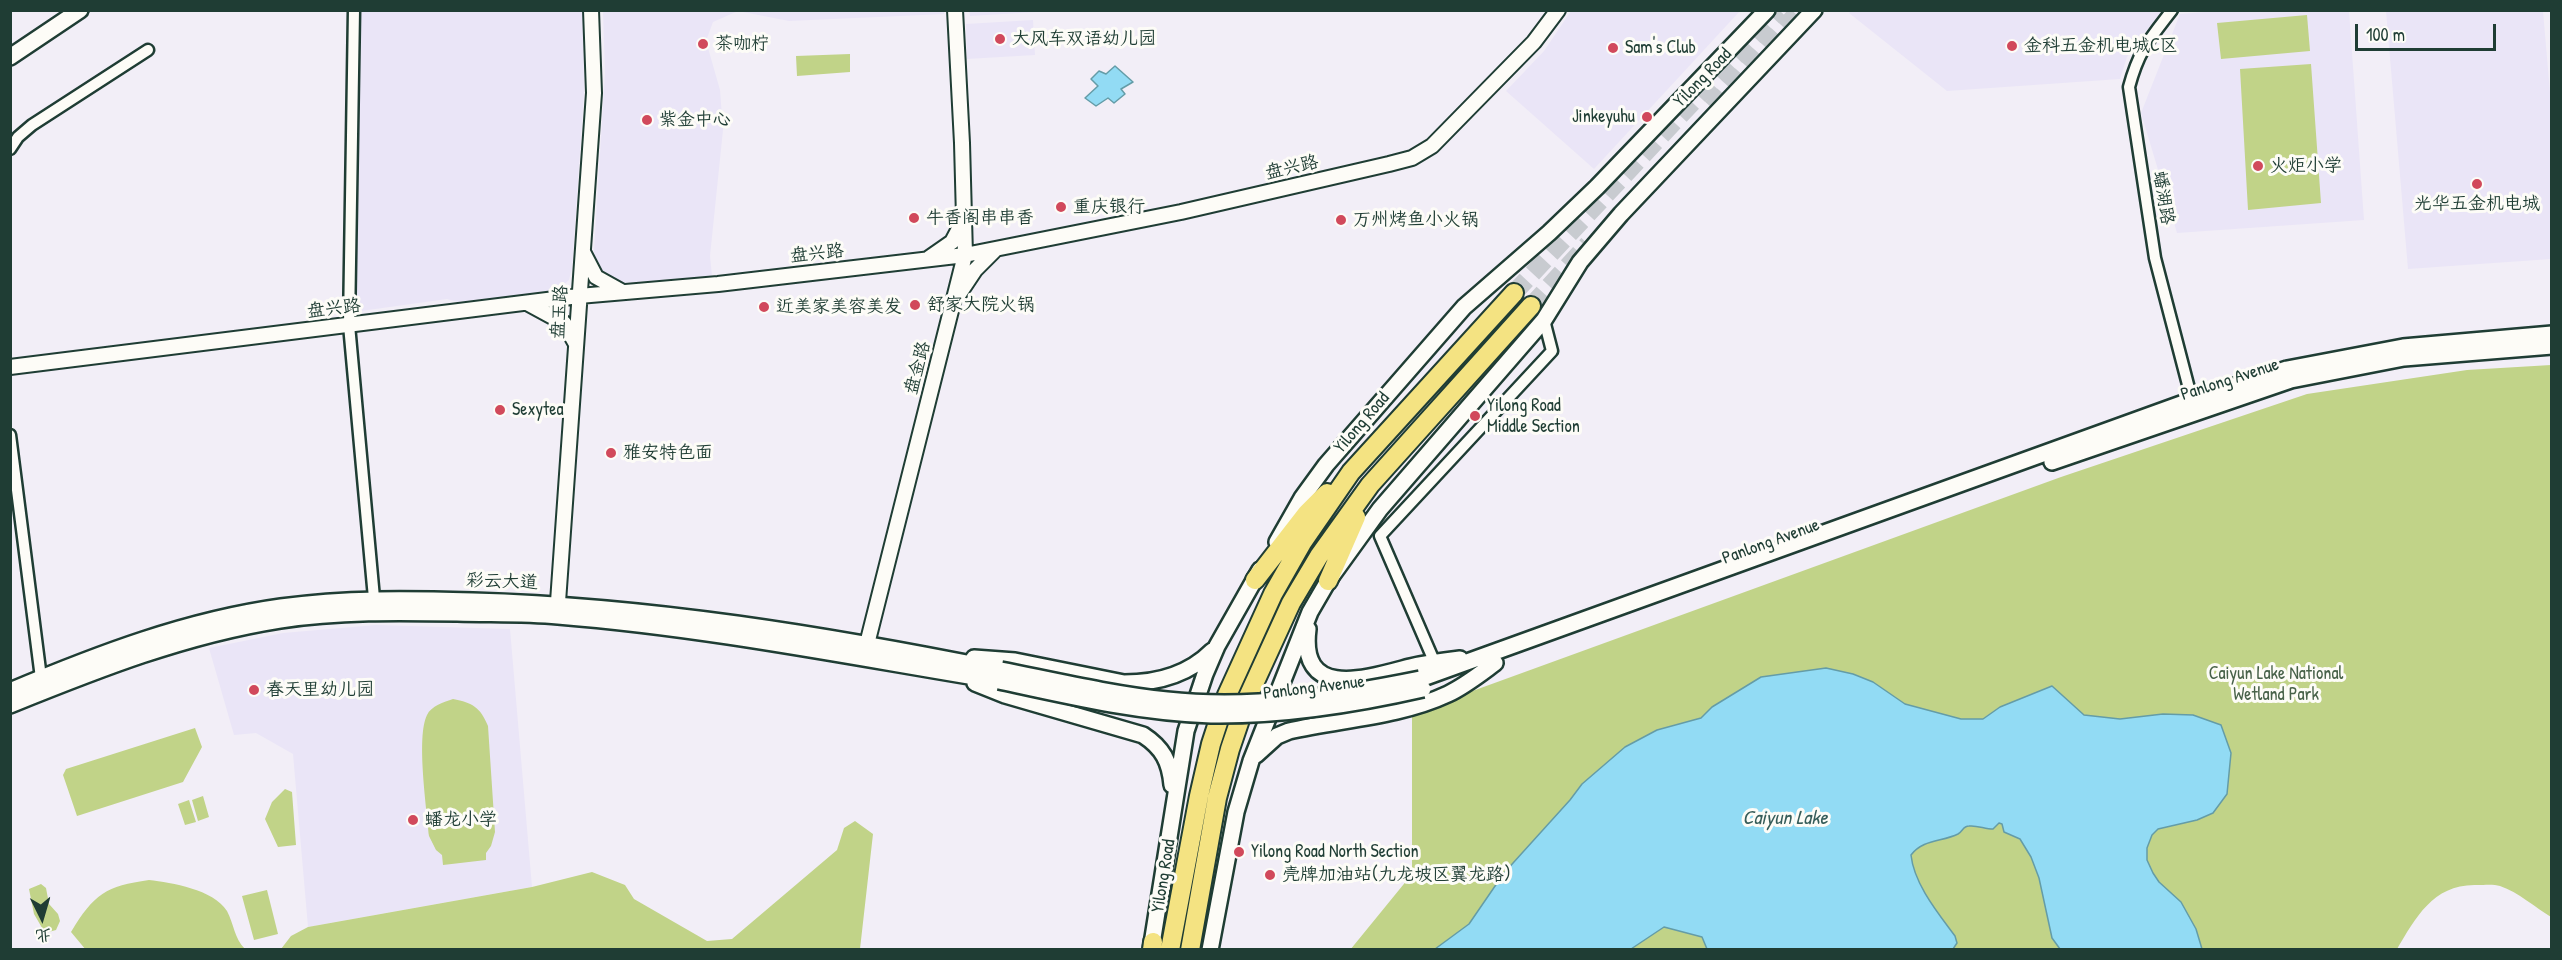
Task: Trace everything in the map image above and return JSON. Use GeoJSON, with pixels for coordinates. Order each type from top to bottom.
{"type":"FeatureCollection","features":[{"type":"Feature","properties":{"kind":"highway","name":"Yilong Road"},"geometry":{"type":"LineString","coordinates":[[1170,950],[1211,744],[1227,695],[1273,594],[1302,543],[1351,472],[1514,293]]}},
{"type":"Feature","properties":{"kind":"highway"},"geometry":{"type":"LineString","coordinates":[[1190,950],[1217,798],[1230,749],[1247,699],[1291,603],[1319,556],[1370,485],[1531,306]]}},
{"type":"Feature","properties":{"kind":"highway"},"geometry":{"type":"LineString","coordinates":[[1255,580],[1317,502],[1351,472]]}},
{"type":"Feature","properties":{"kind":"highway"},"geometry":{"type":"LineString","coordinates":[[1328,581],[1370,485]]}},
{"type":"Feature","properties":{"kind":"main road"},"geometry":{"type":"LineString","coordinates":[[10,57],[80,10]]}},
{"type":"Feature","properties":{"kind":"main road","name":"Yilong Road"},"geometry":{"type":"LineString","coordinates":[[1152,947],[1186,731],[1205,674],[1217,646],[1302,498],[1326,465],[1464,307],[1549,233],[1597,187],[1767,10]]}},
{"type":"Feature","properties":{"kind":"main road","name":"Yilong Road"},"geometry":{"type":"LineString","coordinates":[[1210,950],[1234,823],[1251,761],[1310,612],[1328,581],[1380,509],[1544,320],[1580,262],[1621,214],[1814,10]]}},
{"type":"Feature","properties":{"kind":"main road","name":"Panlong Avenue"},"geometry":{"type":"LineString","coordinates":[[1491,660],[2192,400],[2287,369],[2403,347],[2552,334]]}},
{"type":"Feature","properties":{"kind":"main road","name":"Panlong Avenue"},"geometry":{"type":"LineString","coordinates":[[1000,675],[1085,699],[1167,712],[1210,715],[1311,710],[1352,705],[1422,684],[2291,380],[2404,358],[2552,345]]}},
{"type":"Feature","properties":{"kind":"main road","name":"彩云大道"},"geometry":{"type":"LineString","coordinates":[[10,691],[151,636],[199,623],[281,607],[374,598],[721,621],[865,650],[947,672],[1000,675]]}},
{"type":"Feature","properties":{"kind":"main road","name":"彩云大道"},"geometry":{"type":"LineString","coordinates":[[10,705],[158,648],[281,620],[375,612],[557,609]]}},
{"type":"Feature","properties":{"kind":"main road"},"geometry":{"type":"LineString","coordinates":[[1310,612],[1307,650],[1316,669],[1335,679],[1356,680],[1434,662],[1491,660]]}},
{"type":"Feature","properties":{"kind":"main road"},"geometry":{"type":"LineString","coordinates":[[938,658],[1015,661],[1140,683],[1159,681],[1191,669],[1217,646]]}},
{"type":"Feature","properties":{"kind":"main road","name":"彩云大道"},"geometry":{"type":"LineString","coordinates":[[865,650],[938,658],[1000,675]]}},
{"type":"Feature","properties":{"kind":"main road"},"geometry":{"type":"LineString","coordinates":[[1251,761],[1276,736],[1288,731],[1396,711],[1434,700],[1459,688],[1491,660]]}},
{"type":"Feature","properties":{"kind":"main road"},"geometry":{"type":"LineString","coordinates":[[947,672],[1005,695],[1143,735],[1162,750],[1168,761],[1175,808]]}},
{"type":"Feature","properties":{"kind":"street"},"geometry":{"type":"LineString","coordinates":[[354,10],[349,325],[374,598]]}},
{"type":"Feature","properties":{"kind":"street","name":"盘玉路"},"geometry":{"type":"LineString","coordinates":[[557,609],[594,93],[591,10]]}},
{"type":"Feature","properties":{"kind":"street","name":"盘金路"},"geometry":{"type":"LineString","coordinates":[[865,650],[965,255],[955,10]]}},
{"type":"Feature","properties":{"kind":"street","name":"盘兴路"},"geometry":{"type":"LineString","coordinates":[[10,368],[579,296],[925,261],[1181,212],[1412,158],[1432,146],[1473,106],[1545,30],[1558,10]]}},
{"type":"Feature","properties":{"kind":"street","name":"蟠湖路"},"geometry":{"type":"LineString","coordinates":[[2172,10],[2150,37],[2136,60],[2129,87],[2155,258],[2192,400]]}},
{"type":"Feature","properties":{"kind":"street"},"geometry":{"type":"LineString","coordinates":[[10,149],[18,137],[32,124],[148,50]]}},
{"type":"Feature","properties":{"kind":"street"},"geometry":{"type":"LineString","coordinates":[[925,261],[952,242],[964,220]]}},
{"type":"Feature","properties":{"kind":"street"},"geometry":{"type":"LineString","coordinates":[[954,304],[975,270],[997,248]]}},
{"type":"Feature","properties":{"kind":"street"},"geometry":{"type":"LineString","coordinates":[[583,252],[596,277],[623,292]]}},
{"type":"Feature","properties":{"kind":"street"},"geometry":{"type":"LineString","coordinates":[[529,304],[564,323],[576,344]]}},
{"type":"Feature","properties":{"kind":"street"},"geometry":{"type":"LineString","coordinates":[[1434,662],[1380,536],[1552,351],[1544,320]]}},
{"type":"Feature","properties":{"kind":"street"},"geometry":{"type":"LineString","coordinates":[[10,435],[41,678]]}},
{"type":"Feature","properties":{"kind":"shaded area"},"geometry":{"type":"Polygon","coordinates":[[[969,10],[1052,11],[970,16],[969,10]]]}},
{"type":"Feature","properties":{"kind":"shaded area","name":"金科五金机电城C区"},"geometry":{"type":"Polygon","coordinates":[[[1852,10],[2165,11],[2143,34],[2127,57],[2120,79],[1947,91],[1849,13],[1852,10]]]}},
{"type":"Feature","properties":{"kind":"shaded area","name":"火炬小学"},"geometry":{"type":"Polygon","coordinates":[[[2228,10],[2349,11],[2364,220],[2177,233],[2141,113],[2180,14],[2228,10]]]}},
{"type":"Feature","properties":{"kind":"shaded area"},"geometry":{"type":"Polygon","coordinates":[[[359,11],[583,11],[584,93],[572,268],[569,280],[561,287],[546,292],[458,302],[447,299],[361,311],[354,305],[359,11]]]}},
{"type":"Feature","properties":{"kind":"shaded area"},"geometry":{"type":"Polygon","coordinates":[[[603,11],[738,11],[713,22],[706,41],[720,90],[723,130],[710,256],[712,276],[622,283],[606,278],[596,267],[594,251],[605,73],[603,11]]]}},
{"type":"Feature","properties":{"kind":"shaded area"},"geometry":{"type":"Polygon","coordinates":[[[738,11],[944,11],[944,14],[789,21],[738,11]]]}},
{"type":"Feature","properties":{"kind":"shaded area"},"geometry":{"type":"Polygon","coordinates":[[[1571,11],[1740,11],[1594,169],[1506,91],[1544,51],[1571,11]]]}},
{"type":"Feature","properties":{"kind":"shaded area","name":"光华五金机电城"},"geometry":{"type":"Polygon","coordinates":[[[2386,11],[2543,11],[2552,116],[2551,259],[2408,269],[2386,11]]]}},
{"type":"Feature","properties":{"kind":"shaded area","name":"大风车双语幼儿园"},"geometry":{"type":"Polygon","coordinates":[[[1033,20],[1035,55],[967,59],[966,24],[1033,20]]]}},
{"type":"Feature","properties":{"kind":"shaded area","name":"蟠龙小学"},"geometry":{"type":"Polygon","coordinates":[[[376,625],[510,629],[532,887],[308,927],[293,754],[256,733],[234,735],[209,648],[283,633],[376,625]]]}},
{"type":"Feature","properties":{"kind":"green space"},"geometry":{"type":"Polygon","coordinates":[[[2307,15],[2310,51],[2221,59],[2217,23],[2307,15]]]}},
{"type":"Feature","properties":{"kind":"green space"},"geometry":{"type":"Polygon","coordinates":[[[850,54],[850,72],[797,76],[796,56],[850,54]]]}},
{"type":"Feature","properties":{"kind":"green space"},"geometry":{"type":"Polygon","coordinates":[[[2311,64],[2321,203],[2248,210],[2240,69],[2311,64]]]}},
{"type":"Feature","properties":{"kind":"green space","name":"Caiyun Lake National Wetland Park"},"geometry":{"type":"Polygon","coordinates":[[[2551,365],[2551,917],[2507,889],[2495,885],[2478,885],[2463,886],[2438,896],[2419,914],[2397,949],[1350,950],[1412,874],[1412,713],[2061,477],[2307,394],[2467,370],[2551,365]]]}},
{"type":"Feature","properties":{"kind":"green space"},"geometry":{"type":"Polygon","coordinates":[[[453,699],[475,707],[482,714],[488,726],[495,832],[491,846],[486,853],[486,860],[443,865],[442,855],[436,850],[429,836],[422,739],[427,715],[431,709],[453,699]]]}},
{"type":"Feature","properties":{"kind":"green space"},"geometry":{"type":"Polygon","coordinates":[[[195,728],[202,747],[183,782],[77,816],[63,775],[66,769],[195,728]]]}},
{"type":"Feature","properties":{"kind":"green space"},"geometry":{"type":"Polygon","coordinates":[[[285,789],[292,792],[296,845],[278,847],[265,819],[272,802],[285,789]]]}},
{"type":"Feature","properties":{"kind":"green space"},"geometry":{"type":"Polygon","coordinates":[[[203,796],[209,817],[198,821],[192,800],[203,796]]]}},
{"type":"Feature","properties":{"kind":"green space"},"geometry":{"type":"Polygon","coordinates":[[[189,800],[196,822],[185,825],[178,804],[189,800]]]}},
{"type":"Feature","properties":{"kind":"green space"},"geometry":{"type":"Polygon","coordinates":[[[855,821],[873,834],[860,949],[281,949],[291,936],[308,927],[532,887],[592,872],[625,885],[634,899],[707,941],[732,939],[837,850],[844,828],[855,821]]]}},
{"type":"Feature","properties":{"kind":"green space"},"geometry":{"type":"Polygon","coordinates":[[[149,880],[191,888],[221,903],[245,949],[86,950],[71,932],[94,900],[122,885],[149,880]]]}},
{"type":"Feature","properties":{"kind":"green space"},"geometry":{"type":"Polygon","coordinates":[[[41,884],[46,888],[49,904],[58,914],[60,921],[56,930],[45,933],[34,914],[29,889],[41,884]]]}},
{"type":"Feature","properties":{"kind":"green space"},"geometry":{"type":"Polygon","coordinates":[[[267,890],[278,934],[254,940],[242,896],[267,890]]]}},
{"type":"Feature","properties":{"kind":"water"},"geometry":{"type":"Polygon","coordinates":[[[1115,66],[1133,82],[1121,89],[1125,94],[1114,103],[1108,98],[1096,106],[1085,98],[1098,86],[1091,79],[1099,71],[1106,74],[1115,66]]]}},
{"type":"Feature","properties":{"kind":"water","name":"Caiyun Lake"},"geometry":{"type":"Polygon","coordinates":[[[1826,668],[1853,674],[1873,682],[1905,704],[1961,719],[1983,719],[2000,707],[2052,686],[2084,715],[2120,719],[2163,714],[2193,715],[2221,725],[2231,753],[2227,794],[2213,813],[2197,820],[2158,829],[2152,835],[2147,848],[2147,860],[2153,873],[2159,882],[2181,902],[2196,929],[2202,949],[2060,949],[2052,938],[2039,878],[2031,857],[2020,839],[2004,832],[2002,824],[1999,823],[1993,829],[1967,826],[1952,837],[1921,846],[1911,855],[1922,887],[1955,936],[1957,943],[1953,949],[1707,949],[1702,937],[1664,927],[1631,949],[1435,949],[1469,924],[1504,873],[1582,784],[1625,747],[1657,730],[1701,718],[1712,707],[1761,677],[1826,668]]]}},
{"type":"Feature","properties":{"kind":"tunnel"},"geometry":{"type":"LineString","coordinates":[[1514,293],[1779,10]]}},
{"type":"Feature","properties":{"kind":"tunnel"},"geometry":{"type":"LineString","coordinates":[[1712,108],[1800,10]]}},
{"type":"Feature","properties":{"kind":"tunnel"},"geometry":{"type":"LineString","coordinates":[[1531,306],[1588,244]]}},
{"type":"Feature","properties":{"kind":"place","name":"大风车双语幼儿园"},"geometry":{"type":"Point","coordinates":[1000,39]}},
{"type":"Feature","properties":{"kind":"place","name":"茶咖柠"},"geometry":{"type":"Point","coordinates":[703,44]}},
{"type":"Feature","properties":{"kind":"place","name":"金科五金机电城C区"},"geometry":{"type":"Point","coordinates":[2012,46]}},
{"type":"Feature","properties":{"kind":"place","name":"Sam's Club"},"geometry":{"type":"Point","coordinates":[1613,48]}},
{"type":"Feature","properties":{"kind":"place","name":"Jinkeyuhu"},"geometry":{"type":"Point","coordinates":[1647,117]}},
{"type":"Feature","properties":{"kind":"place","name":"紫金中心"},"geometry":{"type":"Point","coordinates":[647,120]}},
{"type":"Feature","properties":{"kind":"place","name":"火炬小学"},"geometry":{"type":"Point","coordinates":[2258,166]}},
{"type":"Feature","properties":{"kind":"place","name":"光华五金机电城"},"geometry":{"type":"Point","coordinates":[2477,184]}},
{"type":"Feature","properties":{"kind":"place","name":"重庆银行"},"geometry":{"type":"Point","coordinates":[1061,207]}},
{"type":"Feature","properties":{"kind":"place","name":"牛香阁串串香"},"geometry":{"type":"Point","coordinates":[914,218]}},
{"type":"Feature","properties":{"kind":"place","name":"万州烤鱼小火锅"},"geometry":{"type":"Point","coordinates":[1341,220]}},
{"type":"Feature","properties":{"kind":"place","name":"舒家大院火锅"},"geometry":{"type":"Point","coordinates":[915,305]}},
{"type":"Feature","properties":{"kind":"place","name":"近美家美容美发"},"geometry":{"type":"Point","coordinates":[764,307]}},
{"type":"Feature","properties":{"kind":"place","name":"Sexytea"},"geometry":{"type":"Point","coordinates":[500,410]}},
{"type":"Feature","properties":{"kind":"place","name":"Yilong Road Middle Section"},"geometry":{"type":"Point","coordinates":[1475,416]}},
{"type":"Feature","properties":{"kind":"place","name":"雅安特色面"},"geometry":{"type":"Point","coordinates":[611,453]}},
{"type":"Feature","properties":{"kind":"place","name":"春天里幼儿园"},"geometry":{"type":"Point","coordinates":[254,690]}},
{"type":"Feature","properties":{"kind":"place","name":"蟠龙小学"},"geometry":{"type":"Point","coordinates":[413,820]}},
{"type":"Feature","properties":{"kind":"place","name":"Yilong Road North Section"},"geometry":{"type":"Point","coordinates":[1239,852]}},
{"type":"Feature","properties":{"kind":"place","name":"壳牌加油站(九龙坡区翼龙路)"},"geometry":{"type":"Point","coordinates":[1270,875]}}]}
